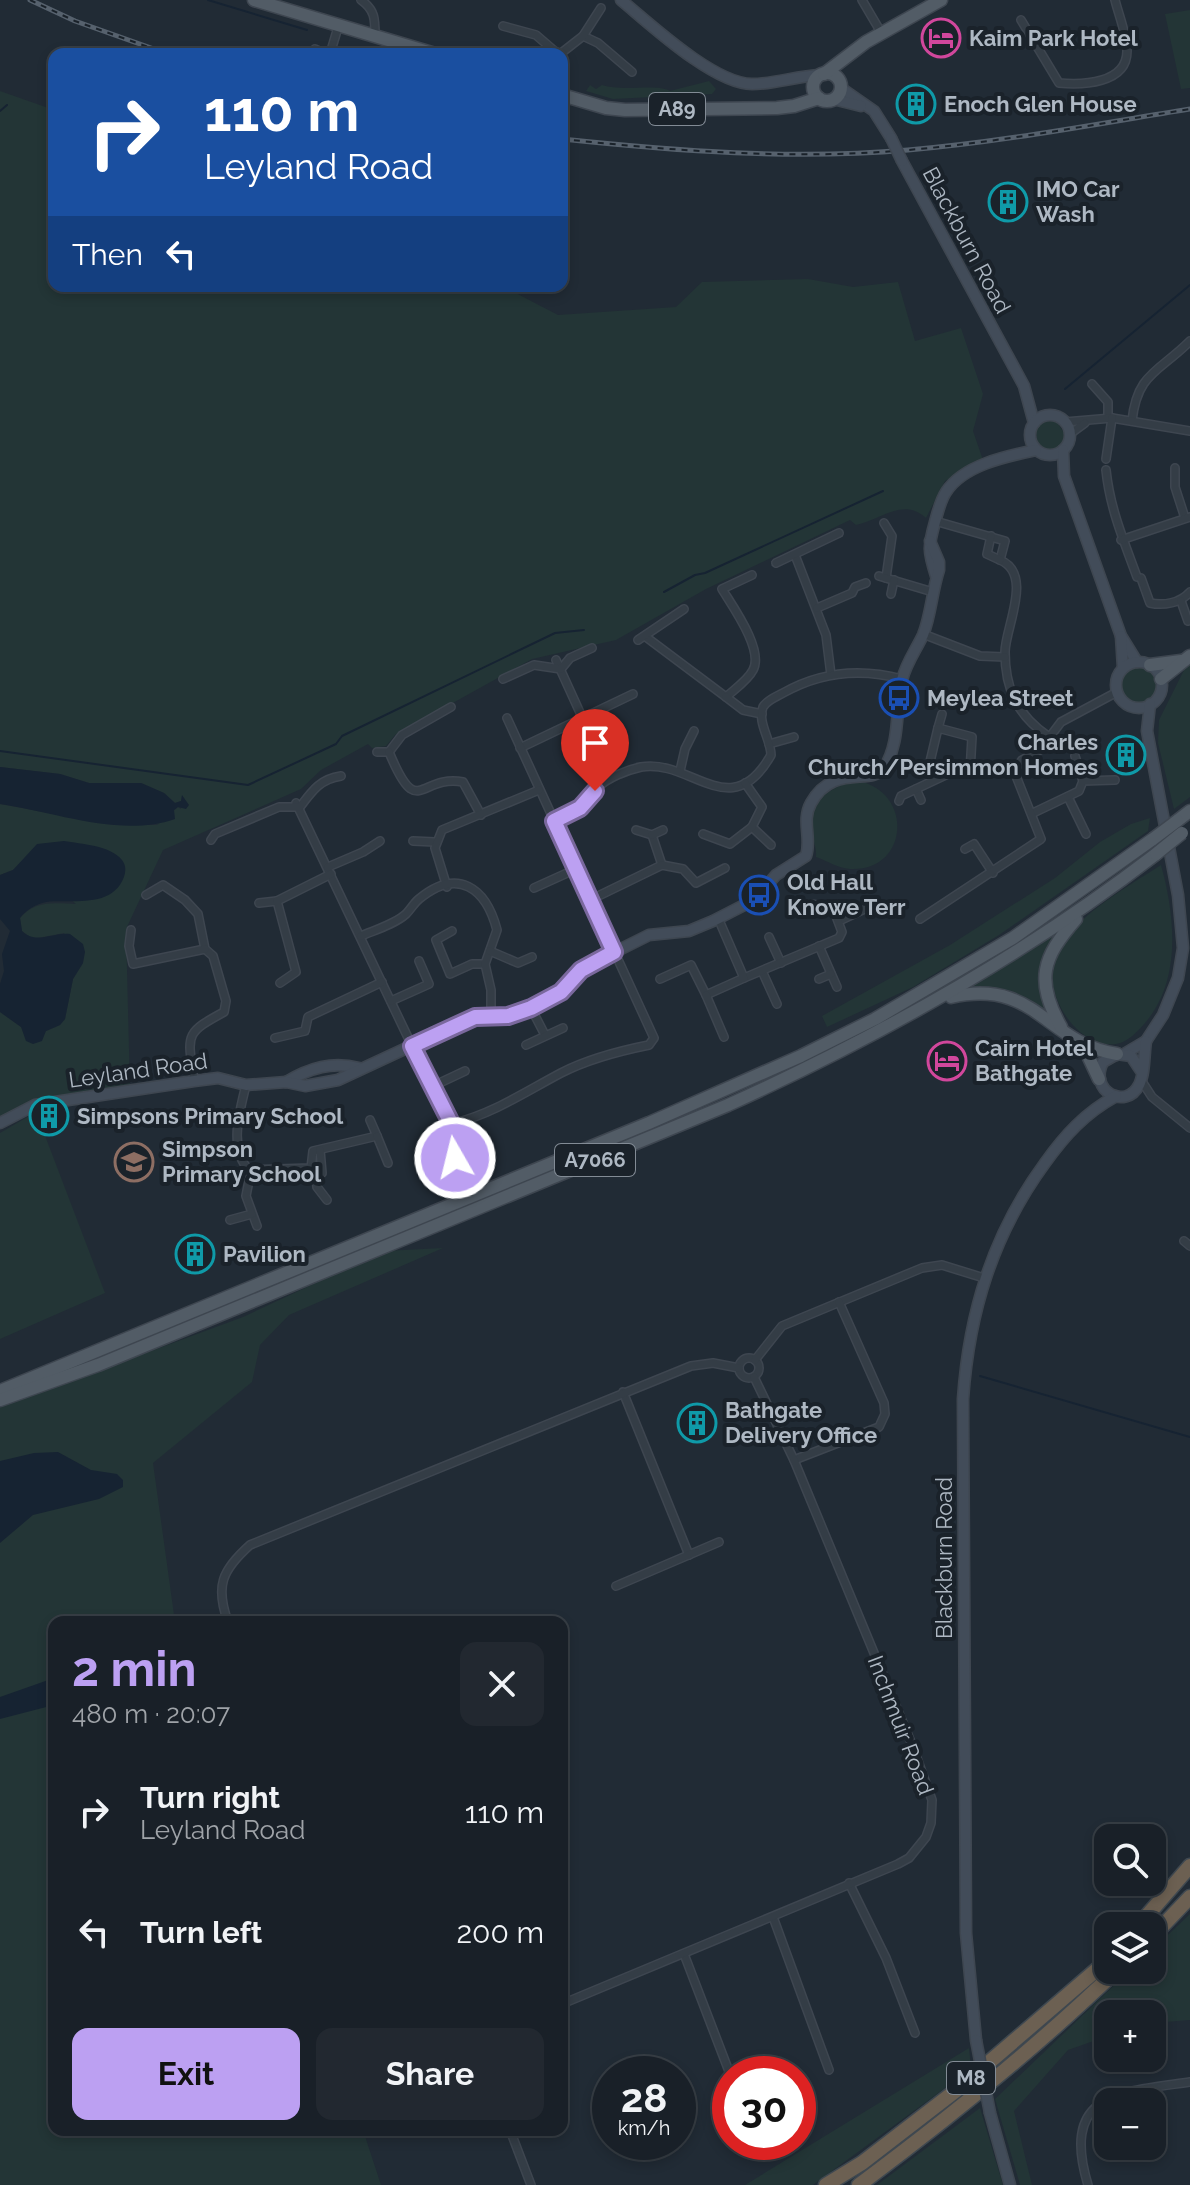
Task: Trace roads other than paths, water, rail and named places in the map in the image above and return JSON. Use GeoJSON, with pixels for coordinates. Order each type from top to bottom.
{"type":"FeatureCollection","features":[{"type":"Feature","properties":{"kind":"highway"},"geometry":{"type":"LineString","coordinates":[[1150,1912],[1190,1866]]}},
{"type":"Feature","properties":{"kind":"highway"},"geometry":{"type":"LineString","coordinates":[[1166,1922],[1190,1897]]}},
{"type":"Feature","properties":{"kind":"highway","name":"M8"},"geometry":{"type":"LineString","coordinates":[[826,2185],[862,2163],[958,2089],[1094,1972]]}},
{"type":"Feature","properties":{"kind":"highway","name":"M8"},"geometry":{"type":"LineString","coordinates":[[859,2185],[962,2108],[1102,1984]]}},
{"type":"Feature","properties":{"kind":"main road"},"geometry":{"type":"LineString","coordinates":[[254,0],[375,35],[405,48]]}},
{"type":"Feature","properties":{"kind":"main road","name":"Blackburn Road"},"geometry":{"type":"LineString","coordinates":[[621,0],[723,76],[752,84],[797,76],[825,86],[874,111],[890,131],[902,161],[1025,388],[1049,415]]}},
{"type":"Feature","properties":{"kind":"main road"},"geometry":{"type":"LineString","coordinates":[[825,86],[848,55],[941,0]]}},
{"type":"Feature","properties":{"kind":"main road","name":"A89"},"geometry":{"type":"LineString","coordinates":[[568,97],[625,110],[794,106],[825,86]]}},
{"type":"Feature","properties":{"kind":"main road","name":"Blackburn Road"},"geometry":{"type":"LineString","coordinates":[[1025,388],[1034,423]]}},
{"type":"Feature","properties":{"kind":"main road"},"geometry":{"type":"LineString","coordinates":[[1064,476],[1047,456],[1036,450],[1029,437],[1034,423],[1049,415],[1065,422],[1070,434],[1063,450],[1064,476],[1121,636],[1123,668],[1116,680],[1119,695],[1133,707],[1147,731]]}},
{"type":"Feature","properties":{"kind":"main road","name":"Leyland Road"},"geometry":{"type":"LineString","coordinates":[[1008,456],[1029,437]]}},
{"type":"Feature","properties":{"kind":"main road","name":"Leyland Road"},"geometry":{"type":"LineString","coordinates":[[0,1123],[35,1105],[218,1078],[246,1085],[286,1082],[305,1086],[323,1084],[346,1077],[359,1068],[471,1018],[508,1016],[531,1008],[561,992],[581,970],[649,935],[689,931],[754,900],[776,875],[806,856],[806,816],[810,804],[824,786],[844,776],[872,776],[886,766],[899,723],[902,679],[923,634],[933,592],[936,578],[928,553],[945,493],[953,484],[1008,456],[1036,450]]}},
{"type":"Feature","properties":{"kind":"main road"},"geometry":{"type":"LineString","coordinates":[[1047,456],[1063,450]]}},
{"type":"Feature","properties":{"kind":"main road"},"geometry":{"type":"LineString","coordinates":[[1121,636],[1161,679]]}},
{"type":"Feature","properties":{"kind":"main road"},"geometry":{"type":"LineString","coordinates":[[1123,668],[1186,658]]}},
{"type":"Feature","properties":{"kind":"main road"},"geometry":{"type":"LineString","coordinates":[[1133,707],[1150,704],[1160,694],[1161,679],[1186,658]]}},
{"type":"Feature","properties":{"kind":"main road"},"geometry":{"type":"LineString","coordinates":[[1146,1041],[1103,1062],[1100,1081],[1116,1096],[1129,1095],[1141,1075],[1146,1041],[1171,1000],[1183,948],[1178,895],[1147,731],[1150,704]]}},
{"type":"Feature","properties":{"kind":"main road","name":"A7066"},"geometry":{"type":"LineString","coordinates":[[0,1400],[98,1365],[728,1105],[803,1071],[940,999],[1086,907],[1156,854],[1183,827],[1190,811]]}},
{"type":"Feature","properties":{"kind":"main road","name":"A7066"},"geometry":{"type":"LineString","coordinates":[[0,1391],[664,1117],[801,1056],[886,1012],[1013,938],[1153,839],[1183,827]]}},
{"type":"Feature","properties":{"kind":"main road","name":"A7066"},"geometry":{"type":"LineString","coordinates":[[1062,1029],[1046,994],[1046,966],[1059,939],[1086,907]]}},
{"type":"Feature","properties":{"kind":"main road","name":"A7066"},"geometry":{"type":"LineString","coordinates":[[940,999],[988,991],[1009,996],[1083,1045],[1120,1054]]}},
{"type":"Feature","properties":{"kind":"main road","name":"A7066"},"geometry":{"type":"LineString","coordinates":[[1083,1045],[1100,1081]]}},
{"type":"Feature","properties":{"kind":"main road"},"geometry":{"type":"LineString","coordinates":[[1120,1054],[1137,1061],[1141,1075]]}},
{"type":"Feature","properties":{"kind":"main road","name":"Leyland Road"},"geometry":{"type":"LineString","coordinates":[[286,1082],[314,1068],[337,1064],[359,1068]]}},
{"type":"Feature","properties":{"kind":"main road","name":"Blackburn Road"},"geometry":{"type":"LineString","coordinates":[[1091,1109],[1100,1081]]}},
{"type":"Feature","properties":{"kind":"main road","name":"Blackburn Road"},"geometry":{"type":"LineString","coordinates":[[1010,2185],[990,2113],[976,2040],[966,1933],[963,1399],[969,1335],[984,1278],[1007,1222],[1032,1181],[1063,1139],[1091,1109],[1116,1096]]}},
{"type":"Feature","properties":{"kind":"street"},"geometry":{"type":"LineString","coordinates":[[361,0],[372,9],[375,35]]}},
{"type":"Feature","properties":{"kind":"street"},"geometry":{"type":"LineString","coordinates":[[1021,20],[1059,83],[1082,85],[1110,77],[1123,66],[1127,52],[1115,0]]}},
{"type":"Feature","properties":{"kind":"street"},"geometry":{"type":"LineString","coordinates":[[861,1],[882,34]]}},
{"type":"Feature","properties":{"kind":"street"},"geometry":{"type":"LineString","coordinates":[[567,48],[583,36],[601,8]]}},
{"type":"Feature","properties":{"kind":"street"},"geometry":{"type":"LineString","coordinates":[[330,48],[339,24]]}},
{"type":"Feature","properties":{"kind":"street"},"geometry":{"type":"LineString","coordinates":[[503,26],[536,35],[552,48]]}},
{"type":"Feature","properties":{"kind":"street"},"geometry":{"type":"LineString","coordinates":[[583,36],[598,43],[632,72]]}},
{"type":"Feature","properties":{"kind":"street"},"geometry":{"type":"LineString","coordinates":[[1132,421],[1136,397],[1143,381],[1190,341]]}},
{"type":"Feature","properties":{"kind":"street"},"geometry":{"type":"LineString","coordinates":[[1092,384],[1108,402],[1110,418],[1106,459]]}},
{"type":"Feature","properties":{"kind":"street"},"geometry":{"type":"LineString","coordinates":[[1065,422],[1110,418],[1190,431]]}},
{"type":"Feature","properties":{"kind":"street"},"geometry":{"type":"LineString","coordinates":[[1070,434],[1086,422]]}},
{"type":"Feature","properties":{"kind":"street"},"geometry":{"type":"LineString","coordinates":[[1122,540],[1188,517],[1175,487],[1175,468]]}},
{"type":"Feature","properties":{"kind":"street"},"geometry":{"type":"LineString","coordinates":[[1106,470],[1118,530],[1150,603],[1181,601],[1190,592]]}},
{"type":"Feature","properties":{"kind":"street"},"geometry":{"type":"LineString","coordinates":[[935,521],[1005,541],[1000,560]]}},
{"type":"Feature","properties":{"kind":"street"},"geometry":{"type":"LineString","coordinates":[[884,523],[892,536],[886,578],[891,594]]}},
{"type":"Feature","properties":{"kind":"street"},"geometry":{"type":"LineString","coordinates":[[776,563],[839,533]]}},
{"type":"Feature","properties":{"kind":"street"},"geometry":{"type":"LineString","coordinates":[[991,536],[987,554],[1010,567],[1017,594],[1005,657],[1018,708],[1023,717],[1049,737]]}},
{"type":"Feature","properties":{"kind":"street"},"geometry":{"type":"LineString","coordinates":[[795,555],[826,635],[831,675]]}},
{"type":"Feature","properties":{"kind":"street"},"geometry":{"type":"LineString","coordinates":[[714,593],[752,575]]}},
{"type":"Feature","properties":{"kind":"street"},"geometry":{"type":"LineString","coordinates":[[886,578],[933,592]]}},
{"type":"Feature","properties":{"kind":"street"},"geometry":{"type":"LineString","coordinates":[[817,608],[852,593],[855,587],[866,583]]}},
{"type":"Feature","properties":{"kind":"street"},"geometry":{"type":"LineString","coordinates":[[722,589],[754,646],[757,660],[753,672],[726,697]]}},
{"type":"Feature","properties":{"kind":"street"},"geometry":{"type":"LineString","coordinates":[[1181,601],[1188,621]]}},
{"type":"Feature","properties":{"kind":"street"},"geometry":{"type":"LineString","coordinates":[[638,640],[646,637],[657,624],[684,609]]}},
{"type":"Feature","properties":{"kind":"street"},"geometry":{"type":"LineString","coordinates":[[923,634],[980,656],[1005,657]]}},
{"type":"Feature","properties":{"kind":"street"},"geometry":{"type":"LineString","coordinates":[[646,637],[743,710],[762,714]]}},
{"type":"Feature","properties":{"kind":"street"},"geometry":{"type":"LineString","coordinates":[[561,669],[570,658],[592,648]]}},
{"type":"Feature","properties":{"kind":"street"},"geometry":{"type":"LineString","coordinates":[[556,660],[582,717]]}},
{"type":"Feature","properties":{"kind":"street"},"geometry":{"type":"LineString","coordinates":[[503,679],[534,665],[561,669]]}},
{"type":"Feature","properties":{"kind":"street"},"geometry":{"type":"LineString","coordinates":[[554,821],[580,808],[603,783],[620,774],[653,766],[680,771],[709,787],[734,787],[745,783],[769,759],[762,714],[771,699],[797,685],[831,675],[865,672],[902,679]]}},
{"type":"Feature","properties":{"kind":"street"},"geometry":{"type":"LineString","coordinates":[[520,748],[633,694]]}},
{"type":"Feature","properties":{"kind":"street"},"geometry":{"type":"LineString","coordinates":[[920,919],[1041,839],[1016,776],[1016,768],[1022,760],[1040,750],[1061,722],[1119,695]]}},
{"type":"Feature","properties":{"kind":"street"},"geometry":{"type":"LineString","coordinates":[[389,752],[402,735],[451,707]]}},
{"type":"Feature","properties":{"kind":"street"},"geometry":{"type":"LineString","coordinates":[[929,766],[942,714]]}},
{"type":"Feature","properties":{"kind":"street"},"geometry":{"type":"LineString","coordinates":[[451,1123],[488,1114],[580,1065],[649,1045],[653,1034],[508,722],[498,730]]}},
{"type":"Feature","properties":{"kind":"street"},"geometry":{"type":"LineString","coordinates":[[938,728],[972,737],[970,772]]}},
{"type":"Feature","properties":{"kind":"street"},"geometry":{"type":"LineString","coordinates":[[680,771],[685,749],[694,731]]}},
{"type":"Feature","properties":{"kind":"street"},"geometry":{"type":"LineString","coordinates":[[769,744],[794,737]]}},
{"type":"Feature","properties":{"kind":"street"},"geometry":{"type":"LineString","coordinates":[[377,752],[389,752]]}},
{"type":"Feature","properties":{"kind":"street"},"geometry":{"type":"LineString","coordinates":[[389,752],[402,783],[407,787],[422,790],[450,781],[463,782],[481,815]]}},
{"type":"Feature","properties":{"kind":"street"},"geometry":{"type":"LineString","coordinates":[[1033,813],[1079,791],[1083,781],[1075,756]]}},
{"type":"Feature","properties":{"kind":"street"},"geometry":{"type":"LineString","coordinates":[[899,801],[901,796],[952,772],[1016,768]]}},
{"type":"Feature","properties":{"kind":"street"},"geometry":{"type":"LineString","coordinates":[[211,840],[215,834],[279,807],[298,805],[327,778],[341,776]]}},
{"type":"Feature","properties":{"kind":"street"},"geometry":{"type":"LineString","coordinates":[[1083,781],[1115,780]]}},
{"type":"Feature","properties":{"kind":"street"},"geometry":{"type":"LineString","coordinates":[[703,834],[730,844],[752,827],[762,807],[745,783]]}},
{"type":"Feature","properties":{"kind":"street"},"geometry":{"type":"LineString","coordinates":[[916,789],[921,800]]}},
{"type":"Feature","properties":{"kind":"street"},"geometry":{"type":"LineString","coordinates":[[447,887],[435,842],[442,830],[539,790]]}},
{"type":"Feature","properties":{"kind":"street"},"geometry":{"type":"LineString","coordinates":[[1068,797],[1086,834]]}},
{"type":"Feature","properties":{"kind":"street"},"geometry":{"type":"LineString","coordinates":[[298,805],[431,1087],[451,1123]]}},
{"type":"Feature","properties":{"kind":"street"},"geometry":{"type":"LineString","coordinates":[[752,827],[771,845]]}},
{"type":"Feature","properties":{"kind":"street"},"geometry":{"type":"LineString","coordinates":[[636,830],[652,835],[663,830]]}},
{"type":"Feature","properties":{"kind":"street"},"geometry":{"type":"LineString","coordinates":[[652,835],[662,865]]}},
{"type":"Feature","properties":{"kind":"street"},"geometry":{"type":"LineString","coordinates":[[965,849],[983,838]]}},
{"type":"Feature","properties":{"kind":"street"},"geometry":{"type":"LineString","coordinates":[[259,903],[277,901],[380,841]]}},
{"type":"Feature","properties":{"kind":"street"},"geometry":{"type":"LineString","coordinates":[[413,841],[435,842]]}},
{"type":"Feature","properties":{"kind":"street"},"geometry":{"type":"LineString","coordinates":[[974,844],[993,873]]}},
{"type":"Feature","properties":{"kind":"street"},"geometry":{"type":"LineString","coordinates":[[590,900],[662,865],[683,869],[696,883],[725,868]]}},
{"type":"Feature","properties":{"kind":"street"},"geometry":{"type":"LineString","coordinates":[[534,888],[576,869]]}},
{"type":"Feature","properties":{"kind":"street"},"geometry":{"type":"LineString","coordinates":[[361,936],[404,915],[423,896],[458,884],[471,887],[486,898],[497,930],[485,964],[491,990],[491,1016]]}},
{"type":"Feature","properties":{"kind":"street"},"geometry":{"type":"LineString","coordinates":[[146,895],[163,885],[194,908],[200,918],[205,949],[213,956],[226,1005],[221,1014],[205,1020],[194,1031],[190,1052],[194,1081]]}},
{"type":"Feature","properties":{"kind":"street"},"geometry":{"type":"LineString","coordinates":[[277,901],[296,972],[280,983]]}},
{"type":"Feature","properties":{"kind":"street"},"geometry":{"type":"LineString","coordinates":[[706,995],[839,938],[842,932],[833,908],[811,904],[801,912]]}},
{"type":"Feature","properties":{"kind":"street"},"geometry":{"type":"LineString","coordinates":[[839,921],[871,906]]}},
{"type":"Feature","properties":{"kind":"street"},"geometry":{"type":"LineString","coordinates":[[718,918],[744,978]]}},
{"type":"Feature","properties":{"kind":"street"},"geometry":{"type":"LineString","coordinates":[[131,930],[129,946],[133,964],[205,949]]}},
{"type":"Feature","properties":{"kind":"street"},"geometry":{"type":"LineString","coordinates":[[452,931],[436,940],[450,974],[472,964],[485,964]]}},
{"type":"Feature","properties":{"kind":"street"},"geometry":{"type":"LineString","coordinates":[[769,937],[781,963]]}},
{"type":"Feature","properties":{"kind":"street"},"geometry":{"type":"LineString","coordinates":[[819,946],[837,987]]}},
{"type":"Feature","properties":{"kind":"street"},"geometry":{"type":"LineString","coordinates":[[490,951],[518,963],[532,957]]}},
{"type":"Feature","properties":{"kind":"street"},"geometry":{"type":"LineString","coordinates":[[147,961],[149,973]]}},
{"type":"Feature","properties":{"kind":"street"},"geometry":{"type":"LineString","coordinates":[[391,1001],[429,984],[419,961]]}},
{"type":"Feature","properties":{"kind":"street"},"geometry":{"type":"LineString","coordinates":[[660,979],[691,965],[724,1037]]}},
{"type":"Feature","properties":{"kind":"street"},"geometry":{"type":"LineString","coordinates":[[762,971],[777,1004]]}},
{"type":"Feature","properties":{"kind":"street"},"geometry":{"type":"LineString","coordinates":[[819,979],[831,974]]}},
{"type":"Feature","properties":{"kind":"street"},"geometry":{"type":"LineString","coordinates":[[275,1038],[305,1031],[308,1017],[382,982]]}},
{"type":"Feature","properties":{"kind":"street"},"geometry":{"type":"LineString","coordinates":[[531,1008],[545,1035]]}},
{"type":"Feature","properties":{"kind":"street"},"geometry":{"type":"LineString","coordinates":[[718,1023],[729,1018]]}},
{"type":"Feature","properties":{"kind":"street"},"geometry":{"type":"LineString","coordinates":[[526,1045],[563,1028]]}},
{"type":"Feature","properties":{"kind":"street"},"geometry":{"type":"LineString","coordinates":[[431,1087],[465,1071]]}},
{"type":"Feature","properties":{"kind":"street"},"geometry":{"type":"LineString","coordinates":[[1141,1075],[1152,1097],[1190,1128]]}},
{"type":"Feature","properties":{"kind":"street"},"geometry":{"type":"LineString","coordinates":[[246,1085],[238,1126],[242,1162],[251,1170],[314,1172]]}},
{"type":"Feature","properties":{"kind":"street"},"geometry":{"type":"LineString","coordinates":[[1129,1095],[1152,1097]]}},
{"type":"Feature","properties":{"kind":"street"},"geometry":{"type":"LineString","coordinates":[[370,1120],[388,1163]]}},
{"type":"Feature","properties":{"kind":"street"},"geometry":{"type":"LineString","coordinates":[[451,1123],[446,1134],[455,1158]]}},
{"type":"Feature","properties":{"kind":"street"},"geometry":{"type":"LineString","coordinates":[[327,1200],[314,1190],[311,1153],[377,1136]]}},
{"type":"Feature","properties":{"kind":"street"},"geometry":{"type":"LineString","coordinates":[[251,1170],[246,1196],[257,1226]]}},
{"type":"Feature","properties":{"kind":"street"},"geometry":{"type":"LineString","coordinates":[[230,1220],[252,1214]]}},
{"type":"Feature","properties":{"kind":"street"},"geometry":{"type":"LineString","coordinates":[[754,1377],[742,1376],[739,1368],[743,1360],[755,1360],[782,1326],[932,1266],[959,1269],[984,1278]]}},
{"type":"Feature","properties":{"kind":"street"},"geometry":{"type":"LineString","coordinates":[[794,1460],[879,1427],[885,1414],[884,1403],[839,1302]]}},
{"type":"Feature","properties":{"kind":"street","name":"Inchmuir Road"},"geometry":{"type":"LineString","coordinates":[[568,2002],[898,1864],[917,1849],[931,1823],[932,1800],[913,1747],[794,1460],[754,1377],[759,1369],[755,1360]]}},
{"type":"Feature","properties":{"kind":"street"},"geometry":{"type":"LineString","coordinates":[[226,1616],[221,1603],[222,1582],[228,1566],[250,1545],[691,1366],[713,1363],[739,1368]]}},
{"type":"Feature","properties":{"kind":"street"},"geometry":{"type":"LineString","coordinates":[[623,1392],[689,1555]]}},
{"type":"Feature","properties":{"kind":"street"},"geometry":{"type":"LineString","coordinates":[[616,1586],[719,1542]]}},
{"type":"Feature","properties":{"kind":"street"},"geometry":{"type":"LineString","coordinates":[[849,1883],[886,1958],[915,2033]]}},
{"type":"Feature","properties":{"kind":"street"},"geometry":{"type":"LineString","coordinates":[[773,1917],[829,2070]]}},
{"type":"Feature","properties":{"kind":"street"},"geometry":{"type":"LineString","coordinates":[[684,1954],[723,2056]]}},
{"type":"Feature","properties":{"kind":"street"},"geometry":{"type":"LineString","coordinates":[[1088,2185],[1080,2157],[1083,2129],[1092,2110],[1122,2092],[1190,2082]]}},
{"type":"Feature","properties":{"kind":"street"},"geometry":{"type":"LineString","coordinates":[[512,2136],[531,2185]]}},
{"type":"Feature","properties":{"kind":"water"},"geometry":{"type":"Polygon","coordinates":[[[0,767],[60,774],[89,783],[141,783],[164,793],[175,803],[181,801],[182,795],[189,805],[186,809],[178,807],[174,810],[175,819],[154,824],[132,826],[88,822],[0,804],[0,767]]]}},
{"type":"Feature","properties":{"kind":"water"},"geometry":{"type":"Polygon","coordinates":[[[64,841],[110,851],[122,860],[125,873],[118,887],[101,898],[46,902],[25,912],[20,918],[22,931],[27,935],[39,938],[70,934],[83,944],[85,952],[83,963],[73,979],[65,1019],[60,1025],[46,1031],[42,1041],[33,1044],[26,1041],[21,1027],[0,1012],[0,984],[4,971],[2,954],[10,931],[0,919],[0,875],[13,870],[37,844],[64,841]]]}},
{"type":"Feature","properties":{"kind":"water"},"geometry":{"type":"Polygon","coordinates":[[[58,1452],[91,1470],[117,1474],[123,1480],[123,1487],[99,1499],[33,1515],[0,1543],[0,1461],[34,1453],[58,1452]]]}},
{"type":"Feature","properties":{"kind":"water"},"geometry":{"type":"Polygon","coordinates":[[[48,1680],[48,1707],[0,1719],[0,1697],[48,1680]]]}},
{"type":"Feature","properties":{"kind":"waterway"},"geometry":{"type":"LineString","coordinates":[[208,0],[307,30]]}},
{"type":"Feature","properties":{"kind":"waterway"},"geometry":{"type":"LineString","coordinates":[[0,111],[7,105]]}},
{"type":"Feature","properties":{"kind":"waterway"},"geometry":{"type":"LineString","coordinates":[[1065,389],[1190,285]]}},
{"type":"Feature","properties":{"kind":"waterway"},"geometry":{"type":"LineString","coordinates":[[664,592],[695,575],[883,491]]}},
{"type":"Feature","properties":{"kind":"waterway"},"geometry":{"type":"LineString","coordinates":[[0,751],[248,785],[555,633],[584,630]]}},
{"type":"Feature","properties":{"kind":"waterway"},"geometry":{"type":"LineString","coordinates":[[980,1376],[1190,1437]]}},
{"type":"Feature","properties":{"kind":"railway"},"geometry":{"type":"LineString","coordinates":[[30,0],[75,21],[151,48]]}},
{"type":"Feature","properties":{"kind":"railway"},"geometry":{"type":"LineString","coordinates":[[568,140],[735,153],[865,153],[978,142],[1190,109]]}},
{"type":"Feature","properties":{"kind":"place","name":"Kaim Park Hotel"},"geometry":{"type":"Point","coordinates":[941,38]}},
{"type":"Feature","properties":{"kind":"place","name":"Enoch Glen House"},"geometry":{"type":"Point","coordinates":[916,104]}},
{"type":"Feature","properties":{"kind":"place","name":"IMO Car Wash"},"geometry":{"type":"Point","coordinates":[1008,202]}},
{"type":"Feature","properties":{"kind":"place","name":"Meylea Street"},"geometry":{"type":"Point","coordinates":[899,698]}},
{"type":"Feature","properties":{"kind":"place","name":"Charles Church/Persimmon Homes"},"geometry":{"type":"Point","coordinates":[1126,755]}},
{"type":"Feature","properties":{"kind":"place","name":"Old Hall Knowe Terr"},"geometry":{"type":"Point","coordinates":[759,895]}},
{"type":"Feature","properties":{"kind":"place","name":"Cairn Hotel Bathgate"},"geometry":{"type":"Point","coordinates":[947,1061]}},
{"type":"Feature","properties":{"kind":"place","name":"Simpsons Primary School"},"geometry":{"type":"Point","coordinates":[49,1116]}},
{"type":"Feature","properties":{"kind":"place","name":"Simpson Primary School"},"geometry":{"type":"Point","coordinates":[134,1162]}},
{"type":"Feature","properties":{"kind":"place","name":"Pavilion"},"geometry":{"type":"Point","coordinates":[195,1254]}},
{"type":"Feature","properties":{"kind":"place","name":"Bathgate Delivery Office"},"geometry":{"type":"Point","coordinates":[697,1423]}}]}
